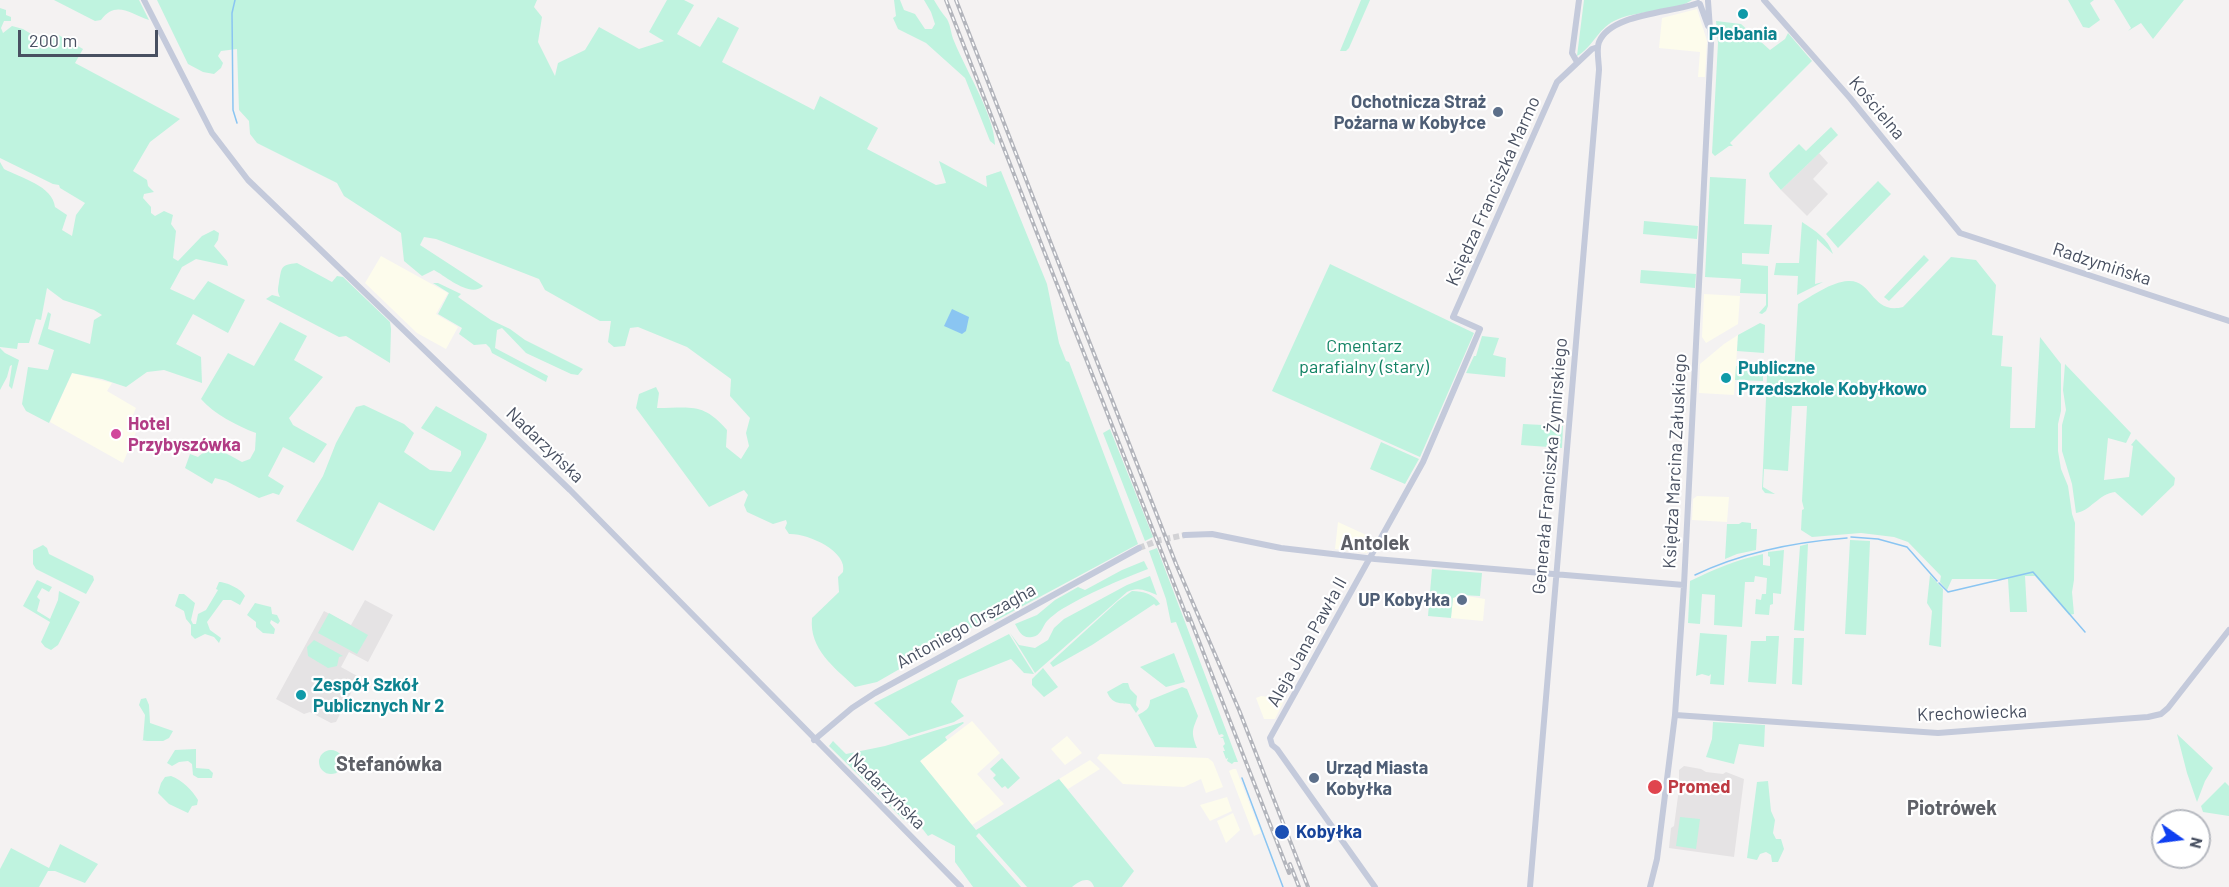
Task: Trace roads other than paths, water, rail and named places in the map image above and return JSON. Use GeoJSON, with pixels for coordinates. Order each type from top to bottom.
{"type":"FeatureCollection","features":[{"type":"Feature","properties":{"kind":"street","name":"Nadarzyńska"},"geometry":{"type":"LineString","coordinates":[[144,0],[212,134],[248,180],[570,490],[961,887]]}},
{"type":"Feature","properties":{"kind":"street"},"geometry":{"type":"LineString","coordinates":[[1577,62],[1572,55],[1579,0]]}},
{"type":"Feature","properties":{"kind":"street","name":"Księdza Franciszka Marmo"},"geometry":{"type":"LineString","coordinates":[[1480,329],[1453,317],[1557,82],[1592,49],[1598,47],[1599,41],[1615,26],[1708,0]]}},
{"type":"Feature","properties":{"kind":"street","name":"Księdza Marcina Załuskiego"},"geometry":{"type":"LineString","coordinates":[[1650,887],[1657,859],[1675,716],[1684,585],[1711,34],[1708,0]]}},
{"type":"Feature","properties":{"kind":"street","name":"Kościelna"},"geometry":{"type":"LineString","coordinates":[[1764,0],[1850,98],[1956,229],[1965,235]]}},
{"type":"Feature","properties":{"kind":"street","name":"Księdza Marcina Załuskiego"},"geometry":{"type":"LineString","coordinates":[[1697,2],[1711,34]]}},
{"type":"Feature","properties":{"kind":"street","name":"Generała Franciszka Żymirskiego"},"geometry":{"type":"LineString","coordinates":[[1530,887],[1599,70],[1598,47]]}},
{"type":"Feature","properties":{"kind":"street","name":"Radzymińska"},"geometry":{"type":"LineString","coordinates":[[1965,235],[2229,321]]}},
{"type":"Feature","properties":{"kind":"street","name":"Aleja Jana Pawła II"},"geometry":{"type":"LineString","coordinates":[[1375,887],[1270,742],[1423,462],[1480,329]]}},
{"type":"Feature","properties":{"kind":"street"},"geometry":{"type":"LineString","coordinates":[[1185,535],[1229,537],[1281,548],[1370,558],[1684,585]]}},
{"type":"Feature","properties":{"kind":"street","name":"Antoniego Orszagha"},"geometry":{"type":"LineString","coordinates":[[814,740],[852,708],[875,693],[1139,548]]}},
{"type":"Feature","properties":{"kind":"street","name":"Krechowiecka"},"geometry":{"type":"LineString","coordinates":[[1675,716],[1938,733],[2148,717],[2161,714],[2168,708],[2229,630]]}},
{"type":"Feature","properties":{"kind":"water"},"geometry":{"type":"Polygon","coordinates":[[[952,309],[969,317],[966,331],[962,334],[944,326],[952,309]]]}},
{"type":"Feature","properties":{"kind":"waterway"},"geometry":{"type":"LineString","coordinates":[[235,0],[232,13],[233,110],[237,123]]}},
{"type":"Feature","properties":{"kind":"waterway"},"geometry":{"type":"LineString","coordinates":[[1851,537],[1878,539],[1907,547],[1937,581]]}},
{"type":"Feature","properties":{"kind":"waterway"},"geometry":{"type":"LineString","coordinates":[[1695,575],[1732,560],[1770,549],[1847,538]]}},
{"type":"Feature","properties":{"kind":"waterway"},"geometry":{"type":"LineString","coordinates":[[1939,583],[1948,592],[2033,572],[2085,632]]}},
{"type":"Feature","properties":{"kind":"waterway"},"geometry":{"type":"LineString","coordinates":[[1242,778],[1283,887]]}},
{"type":"Feature","properties":{"kind":"tunnel"},"geometry":{"type":"LineString","coordinates":[[1139,548],[1160,540],[1185,535]]}},
{"type":"Feature","properties":{"kind":"railway"},"geometry":{"type":"LineString","coordinates":[[946,0],[1188,620]]}},
{"type":"Feature","properties":{"kind":"railway"},"geometry":{"type":"LineString","coordinates":[[956,0],[1176,564],[1239,710],[1308,887]]}},
{"type":"Feature","properties":{"kind":"railway"},"geometry":{"type":"LineString","coordinates":[[1188,613],[1289,873]]}},
{"type":"Feature","properties":{"kind":"railway"},"geometry":{"type":"LineString","coordinates":[[1290,864],[1299,887]]}},
{"type":"Feature","properties":{"kind":"place","name":"Plebania"},"geometry":{"type":"Point","coordinates":[1743,14]}},
{"type":"Feature","properties":{"kind":"place","name":"Ochotnicza Straż Pożarna w Kobyłce"},"geometry":{"type":"Point","coordinates":[1498,112]}},
{"type":"Feature","properties":{"kind":"place","name":"Publiczne Przedszkole Kobyłkowo"},"geometry":{"type":"Point","coordinates":[1726,378]}},
{"type":"Feature","properties":{"kind":"place","name":"Hotel Przybyszówka"},"geometry":{"type":"Point","coordinates":[116,434]}},
{"type":"Feature","properties":{"kind":"place","name":"UP Kobyłka"},"geometry":{"type":"Point","coordinates":[1462,600]}},
{"type":"Feature","properties":{"kind":"place","name":"Zespół Szkół Publicznych Nr 2"},"geometry":{"type":"Point","coordinates":[301,695]}},
{"type":"Feature","properties":{"kind":"place","name":"Urząd Miasta Kobyłka"},"geometry":{"type":"Point","coordinates":[1314,778]}},
{"type":"Feature","properties":{"kind":"place","name":"Promed"},"geometry":{"type":"Point","coordinates":[1655,787]}},
{"type":"Feature","properties":{"kind":"place","name":"Kobyłka"},"geometry":{"type":"Point","coordinates":[1282,832]}},
{"type":"Feature","properties":{"kind":"district","name":"Antolek"},"geometry":{"type":"Point","coordinates":[1375,543]}},
{"type":"Feature","properties":{"kind":"district","name":"Stefanówka"},"geometry":{"type":"Point","coordinates":[389,764]}},
{"type":"Feature","properties":{"kind":"district","name":"Piotrówek"},"geometry":{"type":"Point","coordinates":[1952,808]}},
{"type":"Feature","properties":{"kind":"park label","name":"Cmentarz parafialny (stary)"},"geometry":{"type":"Point","coordinates":[1364,356]}}]}
